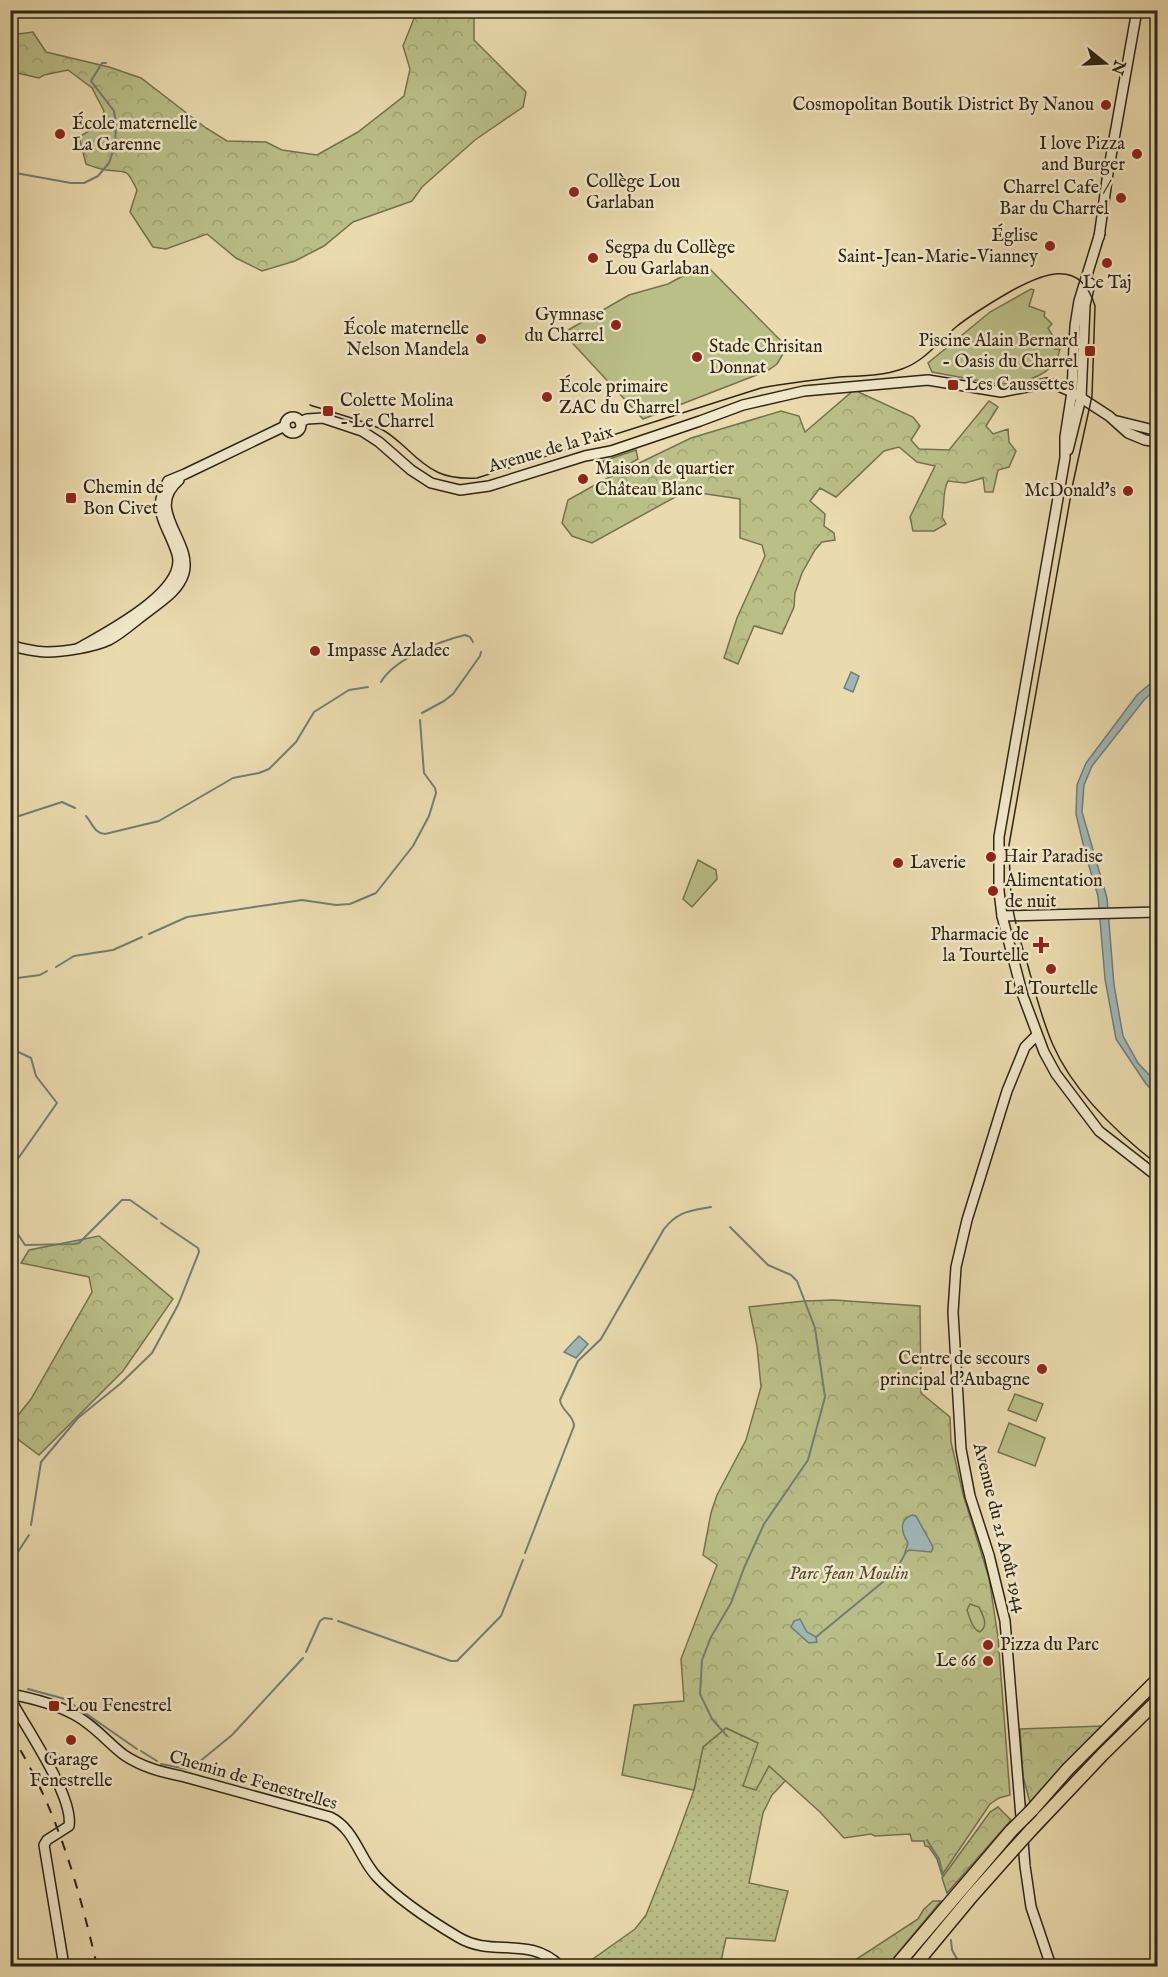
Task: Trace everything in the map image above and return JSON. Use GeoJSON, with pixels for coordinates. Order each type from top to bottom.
{"type":"FeatureCollection","features":[{"type":"Feature","properties":{"kind":"highway"},"geometry":{"type":"LineString","coordinates":[[896,1966],[1011,1831],[1068,1769],[1158,1679]]}},
{"type":"Feature","properties":{"kind":"highway"},"geometry":{"type":"LineString","coordinates":[[914,1966],[1031,1830],[1158,1700]]}},
{"type":"Feature","properties":{"kind":"street"},"geometry":{"type":"LineString","coordinates":[[1137,10],[1099,248],[1085,305],[1072,438],[1065,458],[999,837],[999,891],[1002,916],[1020,988],[1036,1036],[1056,1074],[1099,1131],[1158,1178]]}},
{"type":"Feature","properties":{"kind":"street","name":"Avenue de la Paix"},"geometry":{"type":"LineString","coordinates":[[10,646],[46,652],[94,646],[112,639],[169,595],[184,574],[184,554],[176,544],[167,512],[166,503],[173,485],[185,474],[285,426],[289,431],[295,432],[300,427],[300,422],[308,419],[323,418],[362,431],[380,442],[411,470],[431,483],[460,490],[489,486],[585,456],[610,451],[700,422],[743,405],[804,391],[928,380],[1001,392],[1048,383],[1056,385],[1077,395],[1117,422],[1128,433],[1145,440],[1158,442]]}},
{"type":"Feature","properties":{"kind":"street"},"geometry":{"type":"LineString","coordinates":[[1117,422],[1158,431]]}},
{"type":"Feature","properties":{"kind":"street"},"geometry":{"type":"LineString","coordinates":[[1002,916],[1158,912]]}},
{"type":"Feature","properties":{"kind":"street","name":"Avenue du 21 Août 1944"},"geometry":{"type":"LineString","coordinates":[[1036,1036],[1025,1047],[1007,1091],[967,1220],[956,1267],[953,1312],[961,1449],[970,1496],[1005,1621],[1025,1866],[1031,1907],[1051,1966]]}},
{"type":"Feature","properties":{"kind":"street"},"geometry":{"type":"LineString","coordinates":[[10,1696],[66,1800],[70,1819],[69,1826],[47,1840],[44,1845],[64,1966]]}},
{"type":"Feature","properties":{"kind":"street","name":"Chemin de Fenestrelles"},"geometry":{"type":"LineString","coordinates":[[10,1696],[23,1696],[73,1714],[123,1754],[158,1772],[181,1776],[339,1821],[375,1875],[387,1887],[460,1938],[489,1946],[533,1949],[548,1955],[561,1966]]}},
{"type":"Feature","properties":{"kind":"green space"},"geometry":{"type":"Polygon","coordinates":[[[417,11],[474,11],[474,40],[526,92],[523,107],[475,140],[422,187],[412,201],[353,222],[324,246],[295,261],[262,271],[236,258],[207,234],[166,249],[153,247],[130,212],[137,190],[128,174],[103,170],[86,164],[79,137],[92,129],[99,128],[104,111],[92,88],[68,70],[39,78],[13,72],[11,65],[11,35],[33,32],[46,52],[109,67],[141,78],[206,128],[227,141],[266,142],[282,150],[317,155],[358,132],[404,96],[410,69],[403,46],[417,11]]]}},
{"type":"Feature","properties":{"kind":"green space"},"geometry":{"type":"Polygon","coordinates":[[[705,264],[787,347],[777,364],[767,371],[643,419],[563,333],[629,295],[668,284],[705,264]]]}},
{"type":"Feature","properties":{"kind":"green space"},"geometry":{"type":"Polygon","coordinates":[[[1031,289],[1034,290],[1029,306],[1045,312],[1044,316],[1052,324],[1048,328],[1054,338],[1055,349],[1060,349],[1051,367],[1030,379],[1005,384],[932,372],[928,363],[990,312],[1031,289]]]}},
{"type":"Feature","properties":{"kind":"green space"},"geometry":{"type":"Polygon","coordinates":[[[854,390],[913,417],[920,426],[911,440],[919,449],[949,450],[989,401],[998,407],[986,426],[993,434],[1008,429],[1009,442],[1016,451],[1009,467],[998,470],[993,492],[985,492],[983,478],[965,483],[948,481],[942,517],[946,524],[934,531],[913,531],[910,517],[935,466],[917,462],[899,447],[884,451],[836,497],[820,488],[810,501],[825,514],[824,526],[834,533],[835,540],[822,542],[802,573],[795,593],[794,607],[782,634],[754,626],[738,664],[724,658],[737,618],[765,556],[762,545],[740,538],[740,499],[686,491],[592,543],[572,536],[562,523],[568,500],[691,438],[781,411],[799,416],[805,432],[854,390]]]}},
{"type":"Feature","properties":{"kind":"green space"},"geometry":{"type":"Polygon","coordinates":[[[636,450],[638,459],[607,476],[603,461],[636,450]]]}},
{"type":"Feature","properties":{"kind":"green space"},"geometry":{"type":"Polygon","coordinates":[[[698,860],[716,870],[717,879],[692,907],[683,899],[698,860]]]}},
{"type":"Feature","properties":{"kind":"green space"},"geometry":{"type":"Polygon","coordinates":[[[99,1236],[173,1299],[123,1371],[39,1455],[11,1434],[11,1424],[31,1399],[92,1292],[89,1277],[21,1263],[29,1250],[99,1236]]]}},
{"type":"Feature","properties":{"kind":"green space","name":"Parc Jean Moulin"},"geometry":{"type":"Polygon","coordinates":[[[834,1300],[920,1306],[921,1393],[950,1417],[951,1442],[963,1494],[989,1578],[998,1637],[1010,1795],[990,1804],[942,1875],[937,1859],[929,1847],[925,1846],[924,1841],[912,1841],[910,1834],[875,1836],[871,1834],[844,1838],[820,1812],[769,1766],[756,1790],[743,1786],[758,1743],[726,1728],[703,1747],[694,1790],[622,1775],[634,1705],[684,1701],[681,1659],[717,1565],[703,1555],[711,1513],[717,1495],[746,1440],[761,1387],[757,1346],[749,1307],[834,1300]]]}},
{"type":"Feature","properties":{"kind":"green space"},"geometry":{"type":"Polygon","coordinates":[[[1015,1394],[1043,1404],[1036,1421],[1008,1410],[1015,1394]]]}},
{"type":"Feature","properties":{"kind":"green space"},"geometry":{"type":"Polygon","coordinates":[[[1009,1423],[1045,1438],[1035,1466],[998,1452],[1009,1423]]]}},
{"type":"Feature","properties":{"kind":"green space"},"geometry":{"type":"Polygon","coordinates":[[[970,1604],[979,1607],[983,1617],[985,1623],[980,1632],[970,1620],[967,1610],[970,1604]]]}},
{"type":"Feature","properties":{"kind":"green space"},"geometry":{"type":"Polygon","coordinates":[[[1101,1726],[1030,1803],[1023,1776],[1020,1729],[1101,1726]]]}},
{"type":"Feature","properties":{"kind":"green space"},"geometry":{"type":"Polygon","coordinates":[[[726,1728],[758,1743],[769,1766],[786,1780],[772,1795],[763,1813],[749,1883],[788,1891],[775,1941],[726,1938],[720,1966],[583,1966],[635,1929],[646,1915],[694,1790],[703,1747],[726,1728]]]}},
{"type":"Feature","properties":{"kind":"green space"},"geometry":{"type":"Polygon","coordinates":[[[998,1807],[1011,1820],[947,1893],[942,1878],[990,1812],[998,1807]]]}},
{"type":"Feature","properties":{"kind":"green space"},"geometry":{"type":"Polygon","coordinates":[[[933,1901],[941,1901],[887,1966],[846,1966],[918,1919],[933,1901]]]}},
{"type":"Feature","properties":{"kind":"water"},"geometry":{"type":"Polygon","coordinates":[[[851,672],[859,676],[853,692],[844,688],[851,672]]]}},
{"type":"Feature","properties":{"kind":"water"},"geometry":{"type":"Polygon","coordinates":[[[1157,678],[1157,688],[1144,700],[1092,766],[1084,785],[1082,812],[1107,898],[1114,985],[1123,1036],[1138,1063],[1157,1083],[1157,1095],[1146,1084],[1116,1039],[1105,979],[1098,896],[1076,814],[1077,785],[1086,763],[1137,695],[1157,678]]]}},
{"type":"Feature","properties":{"kind":"water"},"geometry":{"type":"Polygon","coordinates":[[[579,1336],[588,1344],[576,1358],[564,1352],[579,1336]]]}},
{"type":"Feature","properties":{"kind":"water"},"geometry":{"type":"Polygon","coordinates":[[[912,1515],[916,1516],[932,1545],[931,1552],[910,1550],[905,1552],[908,1543],[903,1531],[903,1523],[912,1515]]]}},
{"type":"Feature","properties":{"kind":"water"},"geometry":{"type":"Polygon","coordinates":[[[800,1619],[807,1632],[816,1637],[817,1642],[809,1643],[791,1627],[794,1621],[800,1619]]]}},
{"type":"Feature","properties":{"kind":"waterway"},"geometry":{"type":"LineString","coordinates":[[10,172],[71,183],[84,183],[98,176],[109,163],[115,145],[114,111],[91,81],[102,63],[106,63]]}},
{"type":"Feature","properties":{"kind":"waterway"},"geometry":{"type":"LineString","coordinates":[[381,682],[396,666],[431,646],[465,635],[473,642]]}},
{"type":"Feature","properties":{"kind":"waterway"},"geometry":{"type":"LineString","coordinates":[[422,713],[453,694],[481,652]]}},
{"type":"Feature","properties":{"kind":"waterway"},"geometry":{"type":"LineString","coordinates":[[86,816],[96,830],[105,834],[159,821],[233,778],[269,769],[296,742],[314,712],[349,690],[368,687]]}},
{"type":"Feature","properties":{"kind":"waterway"},"geometry":{"type":"LineString","coordinates":[[149,934],[187,917],[302,900],[336,905],[350,904],[376,893],[413,846],[429,816],[436,793],[424,773],[420,720]]}},
{"type":"Feature","properties":{"kind":"waterway"},"geometry":{"type":"LineString","coordinates":[[10,817],[62,802],[75,808]]}},
{"type":"Feature","properties":{"kind":"waterway"},"geometry":{"type":"LineString","coordinates":[[56,967],[74,956],[113,950],[142,937]]}},
{"type":"Feature","properties":{"kind":"waterway"},"geometry":{"type":"LineString","coordinates":[[10,979],[40,975],[47,971]]}},
{"type":"Feature","properties":{"kind":"waterway"},"geometry":{"type":"LineString","coordinates":[[10,1048],[31,1058],[36,1076],[57,1103],[15,1163]]}},
{"type":"Feature","properties":{"kind":"waterway"},"geometry":{"type":"LineString","coordinates":[[10,1179],[14,1171]]}},
{"type":"Feature","properties":{"kind":"waterway"},"geometry":{"type":"LineString","coordinates":[[10,1222],[25,1245],[75,1244],[79,1243],[122,1200],[130,1200],[157,1219]]}},
{"type":"Feature","properties":{"kind":"waterway"},"geometry":{"type":"LineString","coordinates":[[525,1553],[574,1426],[560,1400],[578,1361],[601,1339],[669,1223],[679,1215],[711,1207]]}},
{"type":"Feature","properties":{"kind":"waterway"},"geometry":{"type":"LineString","coordinates":[[31,1525],[41,1462],[78,1418],[120,1384],[152,1353],[178,1305],[199,1252],[198,1248],[161,1223]]}},
{"type":"Feature","properties":{"kind":"waterway"},"geometry":{"type":"LineString","coordinates":[[727,1736],[712,1719],[700,1694],[702,1660],[711,1637],[731,1603],[764,1524],[808,1460],[825,1397],[815,1328],[797,1281],[791,1275],[768,1265],[730,1227]]}},
{"type":"Feature","properties":{"kind":"waterway"},"geometry":{"type":"LineString","coordinates":[[10,1564],[29,1535]]}},
{"type":"Feature","properties":{"kind":"waterway"},"geometry":{"type":"LineString","coordinates":[[816,1637],[895,1572],[906,1552]]}},
{"type":"Feature","properties":{"kind":"waterway"},"geometry":{"type":"LineString","coordinates":[[338,1621],[451,1661],[457,1661],[501,1616],[523,1560]]}},
{"type":"Feature","properties":{"kind":"waterway"},"geometry":{"type":"LineString","coordinates":[[306,1652],[320,1621],[324,1618],[332,1619]]}},
{"type":"Feature","properties":{"kind":"waterway"},"geometry":{"type":"LineString","coordinates":[[161,1764],[187,1769],[193,1767],[232,1735],[303,1658]]}},
{"type":"Feature","properties":{"kind":"waterway"},"geometry":{"type":"LineString","coordinates":[[28,1689],[65,1699],[137,1749]]}},
{"type":"Feature","properties":{"kind":"waterway"},"geometry":{"type":"LineString","coordinates":[[141,1751],[157,1761]]}},
{"type":"Feature","properties":{"kind":"waterway"},"geometry":{"type":"LineString","coordinates":[[927,1840],[939,1859],[943,1875]]}},
{"type":"Feature","properties":{"kind":"waterway"},"geometry":{"type":"LineString","coordinates":[[951,1940],[952,1950],[961,1966]]}},
{"type":"Feature","properties":{"kind":"tram line"},"geometry":{"type":"LineString","coordinates":[[310,405],[381,429],[395,438],[423,463],[446,476],[477,478],[761,388],[879,374],[902,369],[925,356],[968,318],[1019,287],[1045,276],[1057,274],[1069,275],[1079,280],[1088,290],[1095,306],[1092,396],[1073,483],[1009,845],[1011,893],[1017,930],[1039,1006],[1062,1063],[1072,1080],[1112,1126],[1158,1165]]}},
{"type":"Feature","properties":{"kind":"railway"},"geometry":{"type":"LineString","coordinates":[[10,1733],[40,1788],[64,1846],[97,1966]]}},
{"type":"Feature","properties":{"kind":"place","name":"Cosmopolitan Boutik District By Nanou"},"geometry":{"type":"Point","coordinates":[1106,105]}},
{"type":"Feature","properties":{"kind":"place","name":"École maternelle La Garenne"},"geometry":{"type":"Point","coordinates":[60,134]}},
{"type":"Feature","properties":{"kind":"place","name":"I love Pizza and Burger"},"geometry":{"type":"Point","coordinates":[1137,154]}},
{"type":"Feature","properties":{"kind":"place","name":"Collège Lou Garlaban"},"geometry":{"type":"Point","coordinates":[574,192]}},
{"type":"Feature","properties":{"kind":"place","name":"Charrel Cafe / Bar du Charrel"},"geometry":{"type":"Point","coordinates":[1121,198]}},
{"type":"Feature","properties":{"kind":"place","name":"Église Saint-Jean-Marie-Vianney"},"geometry":{"type":"Point","coordinates":[1050,246]}},
{"type":"Feature","properties":{"kind":"place","name":"Segpa du Collège Lou Garlaban"},"geometry":{"type":"Point","coordinates":[593,258]}},
{"type":"Feature","properties":{"kind":"place","name":"Le Taj"},"geometry":{"type":"Point","coordinates":[1107,263]}},
{"type":"Feature","properties":{"kind":"place","name":"Gymnase du Charrel"},"geometry":{"type":"Point","coordinates":[616,325]}},
{"type":"Feature","properties":{"kind":"place","name":"École maternelle Nelson Mandela"},"geometry":{"type":"Point","coordinates":[481,339]}},
{"type":"Feature","properties":{"kind":"place","name":"Piscine Alain Bernard - Oasis du Charrel"},"geometry":{"type":"Point","coordinates":[1090,351]}},
{"type":"Feature","properties":{"kind":"place","name":"Stade Chrisitan Donnat"},"geometry":{"type":"Point","coordinates":[697,357]}},
{"type":"Feature","properties":{"kind":"place","name":"Les Caussettes"},"geometry":{"type":"Point","coordinates":[953,385]}},
{"type":"Feature","properties":{"kind":"place","name":"École primaire ZAC du Charrel"},"geometry":{"type":"Point","coordinates":[547,397]}},
{"type":"Feature","properties":{"kind":"place","name":"Colette Molina - Le Charrel"},"geometry":{"type":"Point","coordinates":[328,411]}},
{"type":"Feature","properties":{"kind":"place","name":"Maison de quartier Château Blanc"},"geometry":{"type":"Point","coordinates":[583,479]}},
{"type":"Feature","properties":{"kind":"place","name":"McDonald's"},"geometry":{"type":"Point","coordinates":[1128,491]}},
{"type":"Feature","properties":{"kind":"place","name":"Chemin de Bon Civet"},"geometry":{"type":"Point","coordinates":[71,498]}},
{"type":"Feature","properties":{"kind":"place","name":"Impasse Azladec"},"geometry":{"type":"Point","coordinates":[315,651]}},
{"type":"Feature","properties":{"kind":"place","name":"Hair Paradise"},"geometry":{"type":"Point","coordinates":[991,857]}},
{"type":"Feature","properties":{"kind":"place","name":"Laverie"},"geometry":{"type":"Point","coordinates":[898,863]}},
{"type":"Feature","properties":{"kind":"place","name":"Alimentation de nuit"},"geometry":{"type":"Point","coordinates":[993,891]}},
{"type":"Feature","properties":{"kind":"place","name":"Pharmacie de la Tourtelle"},"geometry":{"type":"Point","coordinates":[1041,945]}},
{"type":"Feature","properties":{"kind":"place","name":"La Tourtelle"},"geometry":{"type":"Point","coordinates":[1051,969]}},
{"type":"Feature","properties":{"kind":"place","name":"Centre de secours principal d'Aubagne"},"geometry":{"type":"Point","coordinates":[1042,1369]}},
{"type":"Feature","properties":{"kind":"place","name":"Pizza du Parc"},"geometry":{"type":"Point","coordinates":[988,1645]}},
{"type":"Feature","properties":{"kind":"place","name":"Le 66"},"geometry":{"type":"Point","coordinates":[988,1661]}},
{"type":"Feature","properties":{"kind":"place","name":"Lou Fenestrel"},"geometry":{"type":"Point","coordinates":[54,1706]}},
{"type":"Feature","properties":{"kind":"place","name":"Garage Fenestrelle"},"geometry":{"type":"Point","coordinates":[71,1740]}}]}
